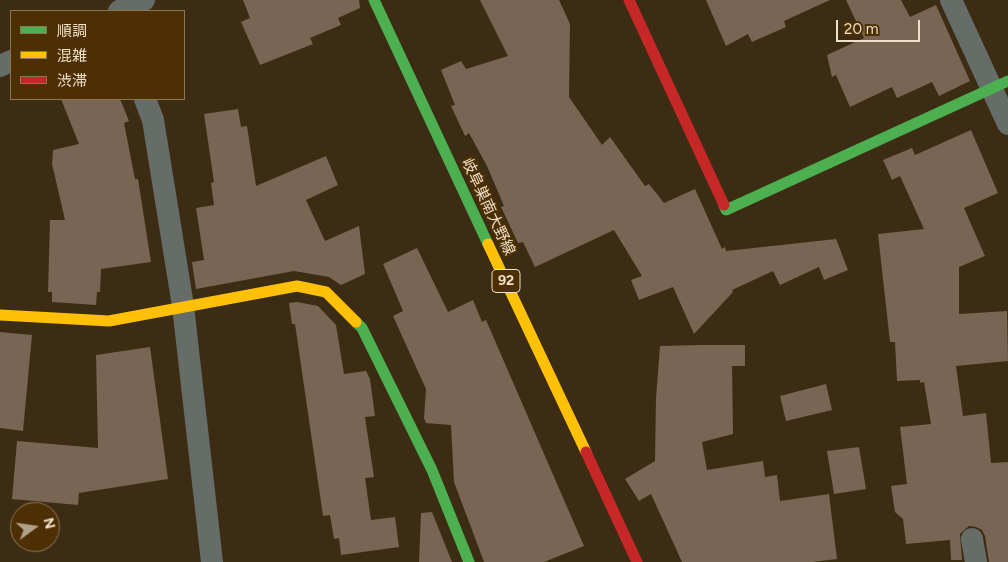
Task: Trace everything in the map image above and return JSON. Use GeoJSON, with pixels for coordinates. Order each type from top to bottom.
{"type":"FeatureCollection","features":[{"type":"Feature","properties":{"kind":"street"},"geometry":{"type":"LineString","coordinates":[[121,10],[144,0]]}},
{"type":"Feature","properties":{"kind":"street","name":"岐阜巣南大野線"},"geometry":{"type":"LineString","coordinates":[[374,0],[637,562]]}},
{"type":"Feature","properties":{"kind":"street"},"geometry":{"type":"LineString","coordinates":[[629,0],[726,210],[1000,85]]}},
{"type":"Feature","properties":{"kind":"street"},"geometry":{"type":"LineString","coordinates":[[951,0],[1000,85],[1008,124]]}},
{"type":"Feature","properties":{"kind":"street"},"geometry":{"type":"LineString","coordinates":[[145,100],[152,120],[183,306],[212,562]]}},
{"type":"Feature","properties":{"kind":"street"},"geometry":{"type":"LineString","coordinates":[[0,315],[109,320],[297,286],[326,292],[362,328],[432,470],[469,562]]}},
{"type":"Feature","properties":{"kind":"street"},"geometry":{"type":"LineString","coordinates":[[972,539],[976,562]]}},
{"type":"Feature","properties":{"kind":"building"},"geometry":{"type":"Polygon","coordinates":[[[243,0],[359,0],[360,8],[338,18],[341,25],[310,38],[313,44],[260,65],[241,22],[250,18],[243,0]]]}},
{"type":"Feature","properties":{"kind":"building"},"geometry":{"type":"Polygon","coordinates":[[[480,0],[559,0],[570,24],[569,97],[602,145],[610,137],[645,186],[649,184],[664,203],[695,189],[722,249],[725,247],[726,251],[836,239],[848,270],[824,280],[819,267],[780,285],[773,271],[732,290],[733,292],[694,334],[673,287],[639,300],[631,280],[642,276],[614,230],[535,267],[523,242],[518,243],[501,207],[504,206],[487,166],[469,133],[465,136],[451,106],[455,105],[441,70],[461,61],[466,69],[508,56],[480,0]]]}},
{"type":"Feature","properties":{"kind":"building"},"geometry":{"type":"Polygon","coordinates":[[[706,0],[830,0],[784,21],[786,27],[752,42],[748,34],[726,46],[706,0]]]}},
{"type":"Feature","properties":{"kind":"building"},"geometry":{"type":"Polygon","coordinates":[[[846,0],[901,0],[910,17],[936,5],[970,81],[939,96],[932,82],[897,98],[892,87],[850,107],[836,75],[832,77],[827,55],[864,38],[846,0]]]}},
{"type":"Feature","properties":{"kind":"building"},"geometry":{"type":"Polygon","coordinates":[[[61,100],[120,100],[129,121],[124,123],[135,179],[138,179],[151,262],[101,269],[100,292],[97,292],[96,305],[52,302],[52,292],[48,292],[50,220],[65,220],[52,164],[53,150],[79,144],[61,100]]]}},
{"type":"Feature","properties":{"kind":"building"},"geometry":{"type":"Polygon","coordinates":[[[238,109],[241,127],[247,126],[256,186],[326,156],[338,185],[306,200],[325,241],[359,226],[365,274],[341,285],[329,277],[294,271],[196,289],[192,262],[204,260],[196,208],[214,205],[211,183],[214,182],[204,114],[238,109]]]}},
{"type":"Feature","properties":{"kind":"building"},"geometry":{"type":"Polygon","coordinates":[[[971,130],[998,193],[964,208],[985,256],[959,267],[959,314],[1007,311],[1008,361],[956,366],[963,416],[986,413],[991,463],[1008,462],[1008,562],[989,562],[985,536],[982,530],[976,527],[969,526],[960,534],[962,560],[951,560],[950,540],[906,544],[903,519],[895,512],[891,486],[907,484],[900,427],[931,424],[924,382],[920,383],[920,380],[897,381],[895,342],[890,342],[878,234],[924,229],[900,176],[892,180],[883,160],[912,148],[915,155],[971,130]]]}},
{"type":"Feature","properties":{"kind":"building"},"geometry":{"type":"Polygon","coordinates":[[[417,248],[448,312],[473,300],[482,322],[486,320],[584,546],[544,562],[484,562],[454,482],[451,425],[426,423],[424,418],[426,389],[393,316],[403,311],[383,264],[417,248]]]}},
{"type":"Feature","properties":{"kind":"building"},"geometry":{"type":"Polygon","coordinates":[[[297,302],[318,306],[336,325],[344,374],[366,371],[370,379],[375,416],[365,417],[374,477],[365,478],[371,520],[395,517],[399,547],[341,555],[339,538],[334,539],[330,515],[323,516],[295,324],[292,324],[289,303],[297,302]]]}},
{"type":"Feature","properties":{"kind":"building"},"geometry":{"type":"Polygon","coordinates":[[[0,332],[32,335],[23,431],[0,428],[0,332]]]}},
{"type":"Feature","properties":{"kind":"building"},"geometry":{"type":"Polygon","coordinates":[[[745,345],[745,366],[732,366],[733,434],[702,442],[707,470],[763,461],[765,477],[777,475],[780,501],[829,494],[837,559],[812,562],[682,562],[651,494],[639,501],[625,479],[655,461],[656,398],[660,346],[745,345]]]}},
{"type":"Feature","properties":{"kind":"building"},"geometry":{"type":"Polygon","coordinates":[[[150,347],[168,479],[79,493],[78,505],[12,499],[17,441],[98,448],[96,355],[150,347]]]}},
{"type":"Feature","properties":{"kind":"building"},"geometry":{"type":"Polygon","coordinates":[[[826,384],[832,410],[786,421],[780,396],[826,384]]]}},
{"type":"Feature","properties":{"kind":"building"},"geometry":{"type":"Polygon","coordinates":[[[859,447],[866,489],[834,494],[827,451],[859,447]]]}},
{"type":"Feature","properties":{"kind":"building"},"geometry":{"type":"Polygon","coordinates":[[[432,512],[452,562],[419,562],[421,513],[432,512]]]}},
{"type":"Feature","properties":{"kind":"traffic: fast"},"geometry":{"type":"LineString","coordinates":[[374,0],[488,244]]}},
{"type":"Feature","properties":{"kind":"traffic: fast"},"geometry":{"type":"LineString","coordinates":[[724,205],[726,210],[1008,81]]}},
{"type":"Feature","properties":{"kind":"traffic: fast"},"geometry":{"type":"LineString","coordinates":[[356,322],[362,328],[432,470],[469,562]]}},
{"type":"Feature","properties":{"kind":"traffic: slow"},"geometry":{"type":"LineString","coordinates":[[488,244],[586,452]]}},
{"type":"Feature","properties":{"kind":"traffic: slow"},"geometry":{"type":"LineString","coordinates":[[0,315],[109,321],[297,286],[326,292],[356,322]]}},
{"type":"Feature","properties":{"kind":"traffic: jam"},"geometry":{"type":"LineString","coordinates":[[629,0],[724,205]]}},
{"type":"Feature","properties":{"kind":"traffic: jam"},"geometry":{"type":"LineString","coordinates":[[586,452],[637,562]]}}]}
